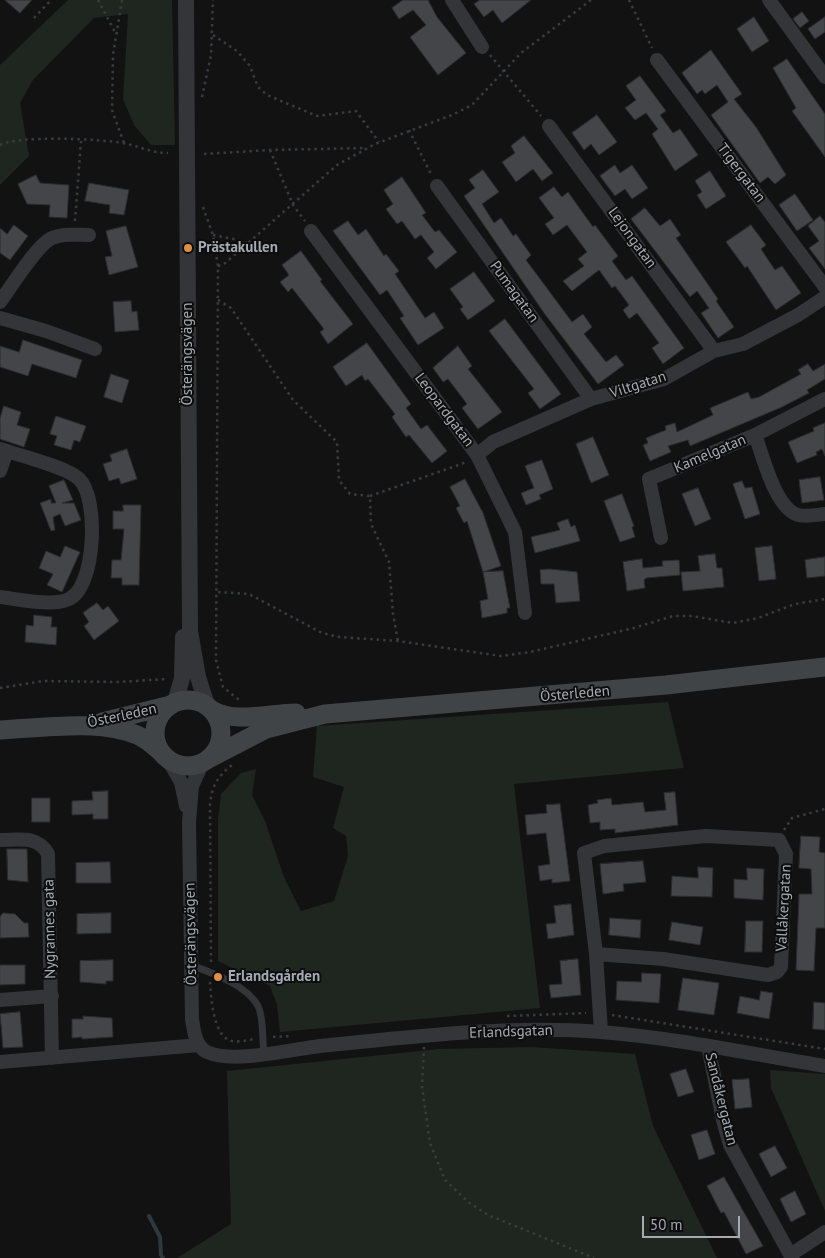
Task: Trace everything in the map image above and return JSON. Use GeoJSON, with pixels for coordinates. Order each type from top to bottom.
{"type":"FeatureCollection","features":[{"type":"Feature","properties":{"kind":"main road","name":"Österleden"},"geometry":{"type":"LineString","coordinates":[[0,730],[73,726],[136,715],[189,700],[219,714],[236,716],[288,713],[325,714],[626,689],[825,667]]}},
{"type":"Feature","properties":{"kind":"main road","name":"Österleden"},"geometry":{"type":"LineString","coordinates":[[165,756],[157,743],[156,731],[160,716],[173,704]]}},
{"type":"Feature","properties":{"kind":"main road"},"geometry":{"type":"LineString","coordinates":[[206,760],[217,749],[221,731],[219,720],[209,708]]}},
{"type":"Feature","properties":{"kind":"main road","name":"Österleden"},"geometry":{"type":"LineString","coordinates":[[73,726],[130,732],[145,738],[165,756],[182,765],[193,766],[266,729],[325,714]]}},
{"type":"Feature","properties":{"kind":"street","name":"Österängsvägen"},"geometry":{"type":"LineString","coordinates":[[178,0],[190,677],[209,708]]}},
{"type":"Feature","properties":{"kind":"street","name":"Österängsvägen"},"geometry":{"type":"LineString","coordinates":[[173,704],[190,677],[186,0]]}},
{"type":"Feature","properties":{"kind":"street"},"geometry":{"type":"LineString","coordinates":[[452,0],[482,47]]}},
{"type":"Feature","properties":{"kind":"street"},"geometry":{"type":"LineString","coordinates":[[769,0],[825,77]]}},
{"type":"Feature","properties":{"kind":"street","name":"Tigergatan"},"geometry":{"type":"LineString","coordinates":[[657,60],[825,287]]}},
{"type":"Feature","properties":{"kind":"street","name":"Lejongatan"},"geometry":{"type":"LineString","coordinates":[[550,126],[714,351]]}},
{"type":"Feature","properties":{"kind":"street","name":"Pumagatan"},"geometry":{"type":"LineString","coordinates":[[437,186],[591,399]]}},
{"type":"Feature","properties":{"kind":"street","name":"Leopardgatan"},"geometry":{"type":"LineString","coordinates":[[311,231],[477,455],[515,532],[525,613]]}},
{"type":"Feature","properties":{"kind":"street"},"geometry":{"type":"LineString","coordinates":[[0,302],[43,245],[60,236],[89,235]]}},
{"type":"Feature","properties":{"kind":"street","name":"Viltgatan"},"geometry":{"type":"LineString","coordinates":[[477,455],[492,442],[591,399],[664,379],[714,351],[743,344],[798,315],[825,298]]}},
{"type":"Feature","properties":{"kind":"street"},"geometry":{"type":"LineString","coordinates":[[0,318],[95,348]]}},
{"type":"Feature","properties":{"kind":"street","name":"Kamelgatan"},"geometry":{"type":"LineString","coordinates":[[661,538],[649,479],[755,435],[825,400]]}},
{"type":"Feature","properties":{"kind":"street"},"geometry":{"type":"LineString","coordinates":[[755,435],[780,501],[784,506],[797,515],[825,514]]}},
{"type":"Feature","properties":{"kind":"street"},"geometry":{"type":"LineString","coordinates":[[0,471],[4,450],[72,474],[83,483],[90,504],[89,559],[85,581],[81,589],[68,600],[53,602],[0,597]]}},
{"type":"Feature","properties":{"kind":"street","name":"Österängsvägen"},"geometry":{"type":"LineString","coordinates":[[165,756],[181,782],[189,822]]}},
{"type":"Feature","properties":{"kind":"street","name":"Österängsvägen"},"geometry":{"type":"LineString","coordinates":[[199,1045],[192,1019],[189,822],[192,786],[206,760]]}},
{"type":"Feature","properties":{"kind":"street"},"geometry":{"type":"LineString","coordinates":[[601,1032],[596,954],[584,853],[604,846],[706,836],[779,840]]}},
{"type":"Feature","properties":{"kind":"street","name":"Nygrannes gata"},"geometry":{"type":"LineString","coordinates":[[0,840],[39,842],[48,854],[52,1058]]}},
{"type":"Feature","properties":{"kind":"street","name":"Vallåkergatan"},"geometry":{"type":"LineString","coordinates":[[596,954],[663,958],[768,974],[777,972],[781,968],[786,854],[779,840]]}},
{"type":"Feature","properties":{"kind":"street","name":"Nygrannes gata"},"geometry":{"type":"LineString","coordinates":[[0,1000],[52,996]]}},
{"type":"Feature","properties":{"kind":"street","name":"Erlandsgatan"},"geometry":{"type":"LineString","coordinates":[[199,1045],[205,1051],[216,1055],[236,1057],[328,1045],[544,1030],[601,1032],[708,1046],[825,1066]]}},
{"type":"Feature","properties":{"kind":"street"},"geometry":{"type":"LineString","coordinates":[[0,1062],[199,1045]]}},
{"type":"Feature","properties":{"kind":"street","name":"Sandåkergatan"},"geometry":{"type":"LineString","coordinates":[[708,1046],[730,1146],[791,1257]]}},
{"type":"Feature","properties":{"kind":"street"},"geometry":{"type":"LineString","coordinates":[[791,1257],[825,1232]]}},
{"type":"Feature","properties":{"kind":"lane"},"geometry":{"type":"LineString","coordinates":[[191,965],[235,986],[251,997],[259,1008],[264,1053]]}},
{"type":"Feature","properties":{"kind":"path"},"geometry":{"type":"LineString","coordinates":[[34,18],[51,0]]}},
{"type":"Feature","properties":{"kind":"path"},"geometry":{"type":"LineString","coordinates":[[98,0],[116,35]]}},
{"type":"Feature","properties":{"kind":"path"},"geometry":{"type":"LineString","coordinates":[[122,0],[113,55],[112,110],[124,144]]}},
{"type":"Feature","properties":{"kind":"path"},"geometry":{"type":"LineString","coordinates":[[218,266],[223,265],[337,165],[379,142],[452,115],[472,105],[521,53],[591,0]]}},
{"type":"Feature","properties":{"kind":"path"},"geometry":{"type":"LineString","coordinates":[[629,0],[657,60]]}},
{"type":"Feature","properties":{"kind":"path"},"geometry":{"type":"LineString","coordinates":[[213,35],[244,59],[250,66],[258,87],[267,95],[317,116],[356,111],[379,142]]}},
{"type":"Feature","properties":{"kind":"path"},"geometry":{"type":"LineString","coordinates":[[482,47],[550,126]]}},
{"type":"Feature","properties":{"kind":"path"},"geometry":{"type":"LineString","coordinates":[[409,130],[437,186]]}},
{"type":"Feature","properties":{"kind":"path"},"geometry":{"type":"LineString","coordinates":[[0,145],[31,140],[81,140],[124,144],[146,151],[168,153]]}},
{"type":"Feature","properties":{"kind":"path"},"geometry":{"type":"LineString","coordinates":[[74,235],[81,140]]}},
{"type":"Feature","properties":{"kind":"path"},"geometry":{"type":"LineString","coordinates":[[204,154],[270,150],[367,148]]}},
{"type":"Feature","properties":{"kind":"path"},"geometry":{"type":"LineString","coordinates":[[270,150],[293,205],[311,231]]}},
{"type":"Feature","properties":{"kind":"path"},"geometry":{"type":"LineString","coordinates":[[213,235],[244,241],[246,245]]}},
{"type":"Feature","properties":{"kind":"path"},"geometry":{"type":"LineString","coordinates":[[218,300],[231,308],[293,400],[337,442],[339,480],[350,494],[370,496],[462,465],[477,455]]}},
{"type":"Feature","properties":{"kind":"path"},"geometry":{"type":"LineString","coordinates":[[370,496],[371,524],[389,562],[393,614],[398,641]]}},
{"type":"Feature","properties":{"kind":"path"},"geometry":{"type":"LineString","coordinates":[[218,592],[249,594],[322,633],[338,637],[398,641],[478,653],[518,655],[634,628],[673,616],[692,616],[733,623],[758,618],[795,604],[825,599]]}},
{"type":"Feature","properties":{"kind":"path"},"geometry":{"type":"LineString","coordinates":[[0,688],[43,681],[133,682],[218,674]]}},
{"type":"Feature","properties":{"kind":"path"},"geometry":{"type":"LineString","coordinates":[[779,840],[792,818],[825,810]]}},
{"type":"Feature","properties":{"kind":"path"},"geometry":{"type":"LineString","coordinates":[[422,1037],[422,1086],[430,1143],[445,1180],[468,1202],[488,1215],[594,1258]]}},
{"type":"Feature","properties":{"kind":"shaded area"},"geometry":{"type":"Polygon","coordinates":[[[68,0],[172,0],[175,145],[151,145],[134,125],[123,99],[128,14],[94,18],[33,80],[20,103],[29,156],[0,185],[0,65],[68,0]]]}},
{"type":"Feature","properties":{"kind":"shaded area"},"geometry":{"type":"Polygon","coordinates":[[[668,702],[684,768],[514,784],[540,1008],[280,1032],[277,1005],[270,986],[218,961],[218,819],[221,794],[241,773],[256,769],[252,795],[265,821],[284,877],[301,911],[334,901],[348,856],[346,836],[333,828],[344,787],[313,777],[317,726],[668,702]]]}},
{"type":"Feature","properties":{"kind":"shaded area"},"geometry":{"type":"Polygon","coordinates":[[[532,1047],[635,1054],[653,1126],[717,1258],[177,1258],[231,1224],[227,1071],[439,1049],[532,1047]]]}},
{"type":"Feature","properties":{"kind":"shaded area"},"geometry":{"type":"Polygon","coordinates":[[[770,1070],[825,1074],[825,1211],[771,1088],[770,1070]]]}},
{"type":"Feature","properties":{"kind":"building"},"geometry":{"type":"Polygon","coordinates":[[[5,0],[32,0],[20,13],[5,0]]]}},
{"type":"Feature","properties":{"kind":"building"},"geometry":{"type":"Polygon","coordinates":[[[403,0],[428,0],[437,17],[466,53],[438,75],[410,37],[426,25],[413,10],[399,19],[392,8],[403,0]]]}},
{"type":"Feature","properties":{"kind":"building"},"geometry":{"type":"Polygon","coordinates":[[[480,0],[531,0],[502,23],[493,10],[484,17],[474,4],[480,0]]]}},
{"type":"Feature","properties":{"kind":"building"},"geometry":{"type":"Polygon","coordinates":[[[802,12],[809,21],[800,28],[793,19],[802,12]]]}},
{"type":"Feature","properties":{"kind":"building"},"geometry":{"type":"Polygon","coordinates":[[[754,17],[769,41],[752,52],[737,29],[754,17]]]}},
{"type":"Feature","properties":{"kind":"building"},"geometry":{"type":"Polygon","coordinates":[[[825,17],[825,32],[815,39],[808,29],[825,17]]]}},
{"type":"Feature","properties":{"kind":"building"},"geometry":{"type":"Polygon","coordinates":[[[711,50],[742,94],[734,99],[756,127],[786,175],[775,184],[768,177],[760,183],[711,115],[728,102],[717,85],[705,94],[702,90],[697,94],[682,73],[711,50]]]}},
{"type":"Feature","properties":{"kind":"building"},"geometry":{"type":"Polygon","coordinates":[[[787,59],[825,114],[825,157],[792,111],[796,108],[773,68],[787,59]]]}},
{"type":"Feature","properties":{"kind":"building"},"geometry":{"type":"Polygon","coordinates":[[[640,76],[666,111],[660,115],[673,133],[680,129],[698,155],[675,171],[652,134],[658,129],[646,113],[635,120],[625,108],[636,100],[626,86],[640,76]]]}},
{"type":"Feature","properties":{"kind":"building"},"geometry":{"type":"Polygon","coordinates":[[[597,115],[617,142],[599,155],[591,144],[584,150],[572,133],[597,115]]]}},
{"type":"Feature","properties":{"kind":"building"},"geometry":{"type":"Polygon","coordinates":[[[524,136],[553,173],[542,181],[533,169],[516,182],[502,162],[515,153],[511,146],[524,136]]]}},
{"type":"Feature","properties":{"kind":"building"},"geometry":{"type":"Polygon","coordinates":[[[615,165],[620,173],[632,165],[648,188],[632,199],[625,189],[615,196],[600,176],[615,165]]]}},
{"type":"Feature","properties":{"kind":"building"},"geometry":{"type":"Polygon","coordinates":[[[483,170],[499,192],[482,204],[494,223],[501,218],[513,236],[516,234],[531,255],[526,260],[572,322],[583,314],[592,327],[584,334],[606,362],[616,355],[624,365],[598,384],[544,313],[464,196],[475,188],[469,180],[483,170]]]}},
{"type":"Feature","properties":{"kind":"building"},"geometry":{"type":"Polygon","coordinates":[[[710,171],[726,196],[706,209],[697,195],[702,192],[695,181],[710,171]]]}},
{"type":"Feature","properties":{"kind":"building"},"geometry":{"type":"Polygon","coordinates":[[[36,175],[40,183],[69,185],[67,218],[49,217],[50,205],[27,204],[18,184],[36,175]]]}},
{"type":"Feature","properties":{"kind":"building"},"geometry":{"type":"Polygon","coordinates":[[[402,177],[426,213],[422,215],[435,232],[439,230],[457,252],[436,269],[427,258],[434,252],[421,235],[415,239],[402,221],[397,224],[386,209],[393,204],[384,190],[402,177]]]}},
{"type":"Feature","properties":{"kind":"building"},"geometry":{"type":"Polygon","coordinates":[[[89,183],[129,190],[124,215],[109,213],[110,205],[85,201],[89,183]]]}},
{"type":"Feature","properties":{"kind":"building"},"geometry":{"type":"Polygon","coordinates":[[[554,187],[562,197],[568,192],[593,227],[595,225],[618,256],[612,261],[626,280],[632,276],[684,348],[663,364],[652,348],[659,343],[637,313],[629,319],[623,310],[629,305],[615,286],[612,288],[599,270],[572,291],[563,281],[584,266],[578,259],[587,252],[567,225],[553,235],[545,224],[554,218],[539,198],[554,187]]]}},
{"type":"Feature","properties":{"kind":"building"},"geometry":{"type":"Polygon","coordinates":[[[795,194],[813,220],[797,231],[779,205],[795,194]]]}},
{"type":"Feature","properties":{"kind":"building"},"geometry":{"type":"Polygon","coordinates":[[[645,208],[660,226],[670,219],[681,235],[676,238],[718,299],[716,301],[734,327],[718,338],[701,313],[709,308],[697,291],[690,297],[631,219],[645,208]]]}},
{"type":"Feature","properties":{"kind":"building"},"geometry":{"type":"Polygon","coordinates":[[[820,216],[825,222],[825,269],[809,248],[819,241],[808,226],[820,216]]]}},
{"type":"Feature","properties":{"kind":"building"},"geometry":{"type":"Polygon","coordinates":[[[348,221],[358,235],[366,229],[384,256],[386,254],[399,271],[395,274],[425,318],[434,312],[444,328],[418,345],[400,318],[404,316],[387,290],[380,295],[333,231],[348,221]]]}},
{"type":"Feature","properties":{"kind":"building"},"geometry":{"type":"Polygon","coordinates":[[[14,225],[28,236],[10,260],[0,253],[0,228],[7,234],[14,225]]]}},
{"type":"Feature","properties":{"kind":"building"},"geometry":{"type":"Polygon","coordinates":[[[751,225],[766,245],[761,249],[775,270],[782,266],[801,293],[776,310],[747,266],[745,268],[726,242],[751,225]]]}},
{"type":"Feature","properties":{"kind":"building"},"geometry":{"type":"Polygon","coordinates":[[[126,226],[138,267],[109,275],[105,257],[112,256],[106,231],[126,226]]]}},
{"type":"Feature","properties":{"kind":"building"},"geometry":{"type":"Polygon","coordinates":[[[301,251],[322,280],[320,281],[353,324],[328,344],[320,332],[324,329],[292,288],[288,292],[280,282],[289,275],[282,265],[301,251]]]}},
{"type":"Feature","properties":{"kind":"building"},"geometry":{"type":"Polygon","coordinates":[[[474,272],[495,301],[468,320],[460,309],[463,307],[450,289],[474,272]]]}},
{"type":"Feature","properties":{"kind":"building"},"geometry":{"type":"Polygon","coordinates":[[[131,301],[132,312],[137,311],[139,330],[115,332],[113,302],[131,301]]]}},
{"type":"Feature","properties":{"kind":"building"},"geometry":{"type":"Polygon","coordinates":[[[505,319],[561,394],[540,409],[528,393],[534,389],[489,331],[505,319]]]}},
{"type":"Feature","properties":{"kind":"building"},"geometry":{"type":"Polygon","coordinates":[[[23,340],[82,360],[76,378],[32,364],[28,376],[0,367],[0,346],[19,352],[23,340]]]}},
{"type":"Feature","properties":{"kind":"building"},"geometry":{"type":"Polygon","coordinates":[[[367,343],[411,404],[406,408],[421,429],[427,425],[447,451],[432,463],[409,435],[406,437],[392,417],[395,414],[368,379],[365,381],[362,375],[346,386],[333,367],[367,343]]]}},
{"type":"Feature","properties":{"kind":"building"},"geometry":{"type":"Polygon","coordinates":[[[458,346],[472,366],[468,369],[502,412],[478,429],[462,408],[467,404],[448,379],[443,382],[433,368],[458,346]]]}},
{"type":"Feature","properties":{"kind":"building"},"geometry":{"type":"Polygon","coordinates":[[[808,364],[813,371],[825,364],[825,379],[807,390],[809,393],[782,407],[690,446],[688,440],[668,446],[671,452],[650,461],[643,445],[648,443],[646,438],[666,430],[665,426],[675,423],[677,432],[713,415],[710,408],[748,392],[751,399],[759,397],[801,374],[798,370],[808,364]]]}},
{"type":"Feature","properties":{"kind":"building"},"geometry":{"type":"Polygon","coordinates":[[[111,374],[129,380],[122,403],[104,397],[111,374]]]}},
{"type":"Feature","properties":{"kind":"building"},"geometry":{"type":"Polygon","coordinates":[[[4,406],[21,412],[17,425],[30,429],[24,447],[0,439],[0,418],[4,406]]]}},
{"type":"Feature","properties":{"kind":"building"},"geometry":{"type":"Polygon","coordinates":[[[56,416],[86,426],[80,442],[74,440],[71,450],[54,445],[57,436],[50,434],[56,416]]]}},
{"type":"Feature","properties":{"kind":"building"},"geometry":{"type":"Polygon","coordinates":[[[825,423],[825,456],[822,449],[816,452],[817,455],[797,463],[788,442],[814,431],[813,428],[825,423]]]}},
{"type":"Feature","properties":{"kind":"building"},"geometry":{"type":"Polygon","coordinates":[[[593,437],[609,475],[591,483],[576,444],[593,437]]]}},
{"type":"Feature","properties":{"kind":"building"},"geometry":{"type":"Polygon","coordinates":[[[127,449],[137,479],[121,484],[119,478],[109,481],[103,464],[112,461],[110,455],[127,449]]]}},
{"type":"Feature","properties":{"kind":"building"},"geometry":{"type":"Polygon","coordinates":[[[542,460],[553,489],[539,495],[541,499],[526,505],[521,493],[534,488],[525,466],[542,460]]]}},
{"type":"Feature","properties":{"kind":"building"},"geometry":{"type":"Polygon","coordinates":[[[820,477],[824,500],[802,503],[799,480],[820,477]]]}},
{"type":"Feature","properties":{"kind":"building"},"geometry":{"type":"Polygon","coordinates":[[[465,479],[483,513],[501,566],[483,572],[467,521],[464,523],[456,508],[460,506],[450,487],[465,479]]]}},
{"type":"Feature","properties":{"kind":"building"},"geometry":{"type":"Polygon","coordinates":[[[64,480],[73,500],[62,503],[74,503],[81,520],[65,526],[60,514],[53,517],[55,530],[51,531],[40,503],[51,499],[51,503],[56,503],[49,486],[64,480]]]}},
{"type":"Feature","properties":{"kind":"building"},"geometry":{"type":"Polygon","coordinates":[[[742,481],[745,488],[752,487],[760,514],[745,519],[733,484],[742,481]]]}},
{"type":"Feature","properties":{"kind":"building"},"geometry":{"type":"Polygon","coordinates":[[[698,488],[711,519],[695,526],[682,494],[698,488]]]}},
{"type":"Feature","properties":{"kind":"building"},"geometry":{"type":"Polygon","coordinates":[[[622,494],[634,526],[632,527],[635,537],[620,542],[604,501],[622,494]]]}},
{"type":"Feature","properties":{"kind":"building"},"geometry":{"type":"Polygon","coordinates":[[[123,505],[141,505],[139,585],[122,585],[122,578],[111,578],[112,560],[121,560],[124,529],[113,529],[113,511],[123,511],[123,505]]]}},
{"type":"Feature","properties":{"kind":"building"},"geometry":{"type":"Polygon","coordinates":[[[568,519],[571,527],[575,525],[580,541],[535,553],[531,537],[560,530],[557,523],[568,519]]]}},
{"type":"Feature","properties":{"kind":"building"},"geometry":{"type":"Polygon","coordinates":[[[65,546],[80,552],[62,592],[47,585],[53,574],[39,568],[46,551],[60,557],[65,546]]]}},
{"type":"Feature","properties":{"kind":"building"},"geometry":{"type":"Polygon","coordinates":[[[772,546],[776,579],[759,581],[755,548],[772,546]]]}},
{"type":"Feature","properties":{"kind":"building"},"geometry":{"type":"Polygon","coordinates":[[[715,554],[717,568],[722,568],[724,587],[683,591],[681,572],[700,571],[698,556],[715,554]]]}},
{"type":"Feature","properties":{"kind":"building"},"geometry":{"type":"Polygon","coordinates":[[[825,557],[825,576],[807,578],[805,560],[825,557]]]}},
{"type":"Feature","properties":{"kind":"building"},"geometry":{"type":"Polygon","coordinates":[[[642,559],[643,568],[663,566],[662,561],[679,560],[680,575],[646,578],[644,580],[645,588],[627,591],[623,562],[642,559]]]}},
{"type":"Feature","properties":{"kind":"building"},"geometry":{"type":"Polygon","coordinates":[[[550,569],[577,572],[580,601],[556,603],[554,584],[541,584],[540,570],[550,569]]]}},
{"type":"Feature","properties":{"kind":"building"},"geometry":{"type":"Polygon","coordinates":[[[503,571],[510,608],[507,608],[507,613],[482,618],[480,601],[488,599],[483,572],[503,571]]]}},
{"type":"Feature","properties":{"kind":"building"},"geometry":{"type":"Polygon","coordinates":[[[97,603],[103,610],[108,606],[119,621],[94,640],[84,626],[89,622],[83,613],[97,603]]]}},
{"type":"Feature","properties":{"kind":"building"},"geometry":{"type":"Polygon","coordinates":[[[34,615],[52,617],[51,627],[57,627],[56,645],[25,642],[26,625],[33,626],[34,615]]]}},
{"type":"Feature","properties":{"kind":"building"},"geometry":{"type":"Polygon","coordinates":[[[108,791],[108,819],[93,819],[93,814],[72,815],[72,801],[93,800],[92,792],[108,791]]]}},
{"type":"Feature","properties":{"kind":"building"},"geometry":{"type":"Polygon","coordinates":[[[675,792],[678,825],[615,833],[615,829],[600,830],[600,822],[590,823],[588,805],[598,803],[597,800],[611,798],[612,805],[643,802],[645,812],[666,810],[664,793],[675,792]]]}},
{"type":"Feature","properties":{"kind":"building"},"geometry":{"type":"Polygon","coordinates":[[[32,798],[50,798],[50,822],[32,822],[32,798]]]}},
{"type":"Feature","properties":{"kind":"building"},"geometry":{"type":"Polygon","coordinates":[[[560,804],[570,881],[552,883],[552,879],[540,881],[538,866],[550,864],[546,833],[527,835],[525,815],[547,813],[546,805],[560,804]]]}},
{"type":"Feature","properties":{"kind":"building"},"geometry":{"type":"Polygon","coordinates":[[[801,836],[820,837],[819,852],[825,853],[825,928],[816,928],[814,971],[796,970],[799,894],[812,894],[811,869],[799,868],[801,836]]]}},
{"type":"Feature","properties":{"kind":"building"},"geometry":{"type":"Polygon","coordinates":[[[7,849],[27,849],[28,882],[8,880],[7,849]]]}},
{"type":"Feature","properties":{"kind":"building"},"geometry":{"type":"Polygon","coordinates":[[[643,861],[646,882],[623,884],[624,891],[603,894],[600,864],[643,861]]]}},
{"type":"Feature","properties":{"kind":"building"},"geometry":{"type":"Polygon","coordinates":[[[110,862],[111,883],[76,883],[76,863],[110,862]]]}},
{"type":"Feature","properties":{"kind":"building"},"geometry":{"type":"Polygon","coordinates":[[[698,867],[713,868],[712,897],[671,896],[672,876],[698,878],[698,867]]]}},
{"type":"Feature","properties":{"kind":"building"},"geometry":{"type":"Polygon","coordinates":[[[747,868],[764,869],[763,900],[734,898],[734,879],[747,880],[747,868]]]}},
{"type":"Feature","properties":{"kind":"building"},"geometry":{"type":"Polygon","coordinates":[[[571,904],[574,935],[548,939],[546,924],[556,923],[554,906],[571,904]]]}},
{"type":"Feature","properties":{"kind":"building"},"geometry":{"type":"Polygon","coordinates":[[[3,913],[15,914],[24,923],[28,923],[29,937],[0,938],[0,917],[3,913]]]}},
{"type":"Feature","properties":{"kind":"building"},"geometry":{"type":"Polygon","coordinates":[[[111,913],[111,933],[77,934],[77,914],[111,913]]]}},
{"type":"Feature","properties":{"kind":"building"},"geometry":{"type":"Polygon","coordinates":[[[610,918],[641,920],[640,938],[609,935],[610,918]]]}},
{"type":"Feature","properties":{"kind":"building"},"geometry":{"type":"Polygon","coordinates":[[[746,921],[763,921],[762,952],[745,952],[746,921]]]}},
{"type":"Feature","properties":{"kind":"building"},"geometry":{"type":"Polygon","coordinates":[[[672,922],[703,927],[700,945],[669,940],[672,922]]]}},
{"type":"Feature","properties":{"kind":"building"},"geometry":{"type":"Polygon","coordinates":[[[578,959],[581,995],[551,998],[549,985],[562,984],[560,961],[578,959]]]}},
{"type":"Feature","properties":{"kind":"building"},"geometry":{"type":"Polygon","coordinates":[[[113,960],[113,981],[106,981],[106,984],[80,982],[80,961],[113,960]]]}},
{"type":"Feature","properties":{"kind":"building"},"geometry":{"type":"Polygon","coordinates":[[[0,965],[25,965],[25,984],[0,985],[0,965]]]}},
{"type":"Feature","properties":{"kind":"building"},"geometry":{"type":"Polygon","coordinates":[[[642,973],[661,974],[659,1003],[616,1000],[617,981],[641,982],[642,973]]]}},
{"type":"Feature","properties":{"kind":"building"},"geometry":{"type":"Polygon","coordinates":[[[683,978],[719,983],[714,1015],[678,1010],[683,978]]]}},
{"type":"Feature","properties":{"kind":"building"},"geometry":{"type":"Polygon","coordinates":[[[761,991],[773,993],[769,1019],[737,1013],[740,996],[759,1000],[761,991]]]}},
{"type":"Feature","properties":{"kind":"building"},"geometry":{"type":"Polygon","coordinates":[[[814,1002],[825,1003],[825,1030],[813,1029],[814,1002]]]}},
{"type":"Feature","properties":{"kind":"building"},"geometry":{"type":"Polygon","coordinates":[[[20,1012],[23,1047],[3,1048],[0,1014],[20,1012]]]}},
{"type":"Feature","properties":{"kind":"building"},"geometry":{"type":"Polygon","coordinates":[[[83,1016],[112,1018],[113,1037],[72,1038],[72,1019],[83,1019],[83,1016]]]}},
{"type":"Feature","properties":{"kind":"building"},"geometry":{"type":"Polygon","coordinates":[[[686,1069],[694,1092],[678,1097],[670,1074],[686,1069]]]}},
{"type":"Feature","properties":{"kind":"building"},"geometry":{"type":"Polygon","coordinates":[[[749,1079],[752,1107],[735,1109],[732,1080],[749,1079]]]}},
{"type":"Feature","properties":{"kind":"building"},"geometry":{"type":"Polygon","coordinates":[[[707,1130],[715,1154],[699,1160],[691,1135],[707,1130]]]}},
{"type":"Feature","properties":{"kind":"building"},"geometry":{"type":"Polygon","coordinates":[[[775,1146],[787,1168],[771,1177],[759,1154],[775,1146]]]}},
{"type":"Feature","properties":{"kind":"building"},"geometry":{"type":"Polygon","coordinates":[[[724,1177],[763,1246],[746,1254],[724,1212],[721,1213],[707,1186],[724,1177]]]}},
{"type":"Feature","properties":{"kind":"building"},"geometry":{"type":"Polygon","coordinates":[[[795,1191],[806,1214],[791,1222],[780,1199],[795,1191]]]}},
{"type":"Feature","properties":{"kind":"waterway"},"geometry":{"type":"LineString","coordinates":[[149,1216],[160,1237],[161,1255],[163,1258]]}},
{"type":"Feature","properties":{"kind":"place","name":"Prästakullen"},"geometry":{"type":"Point","coordinates":[188,248]}},
{"type":"Feature","properties":{"kind":"place","name":"Erlandsgården"},"geometry":{"type":"Point","coordinates":[218,977]}}]}
